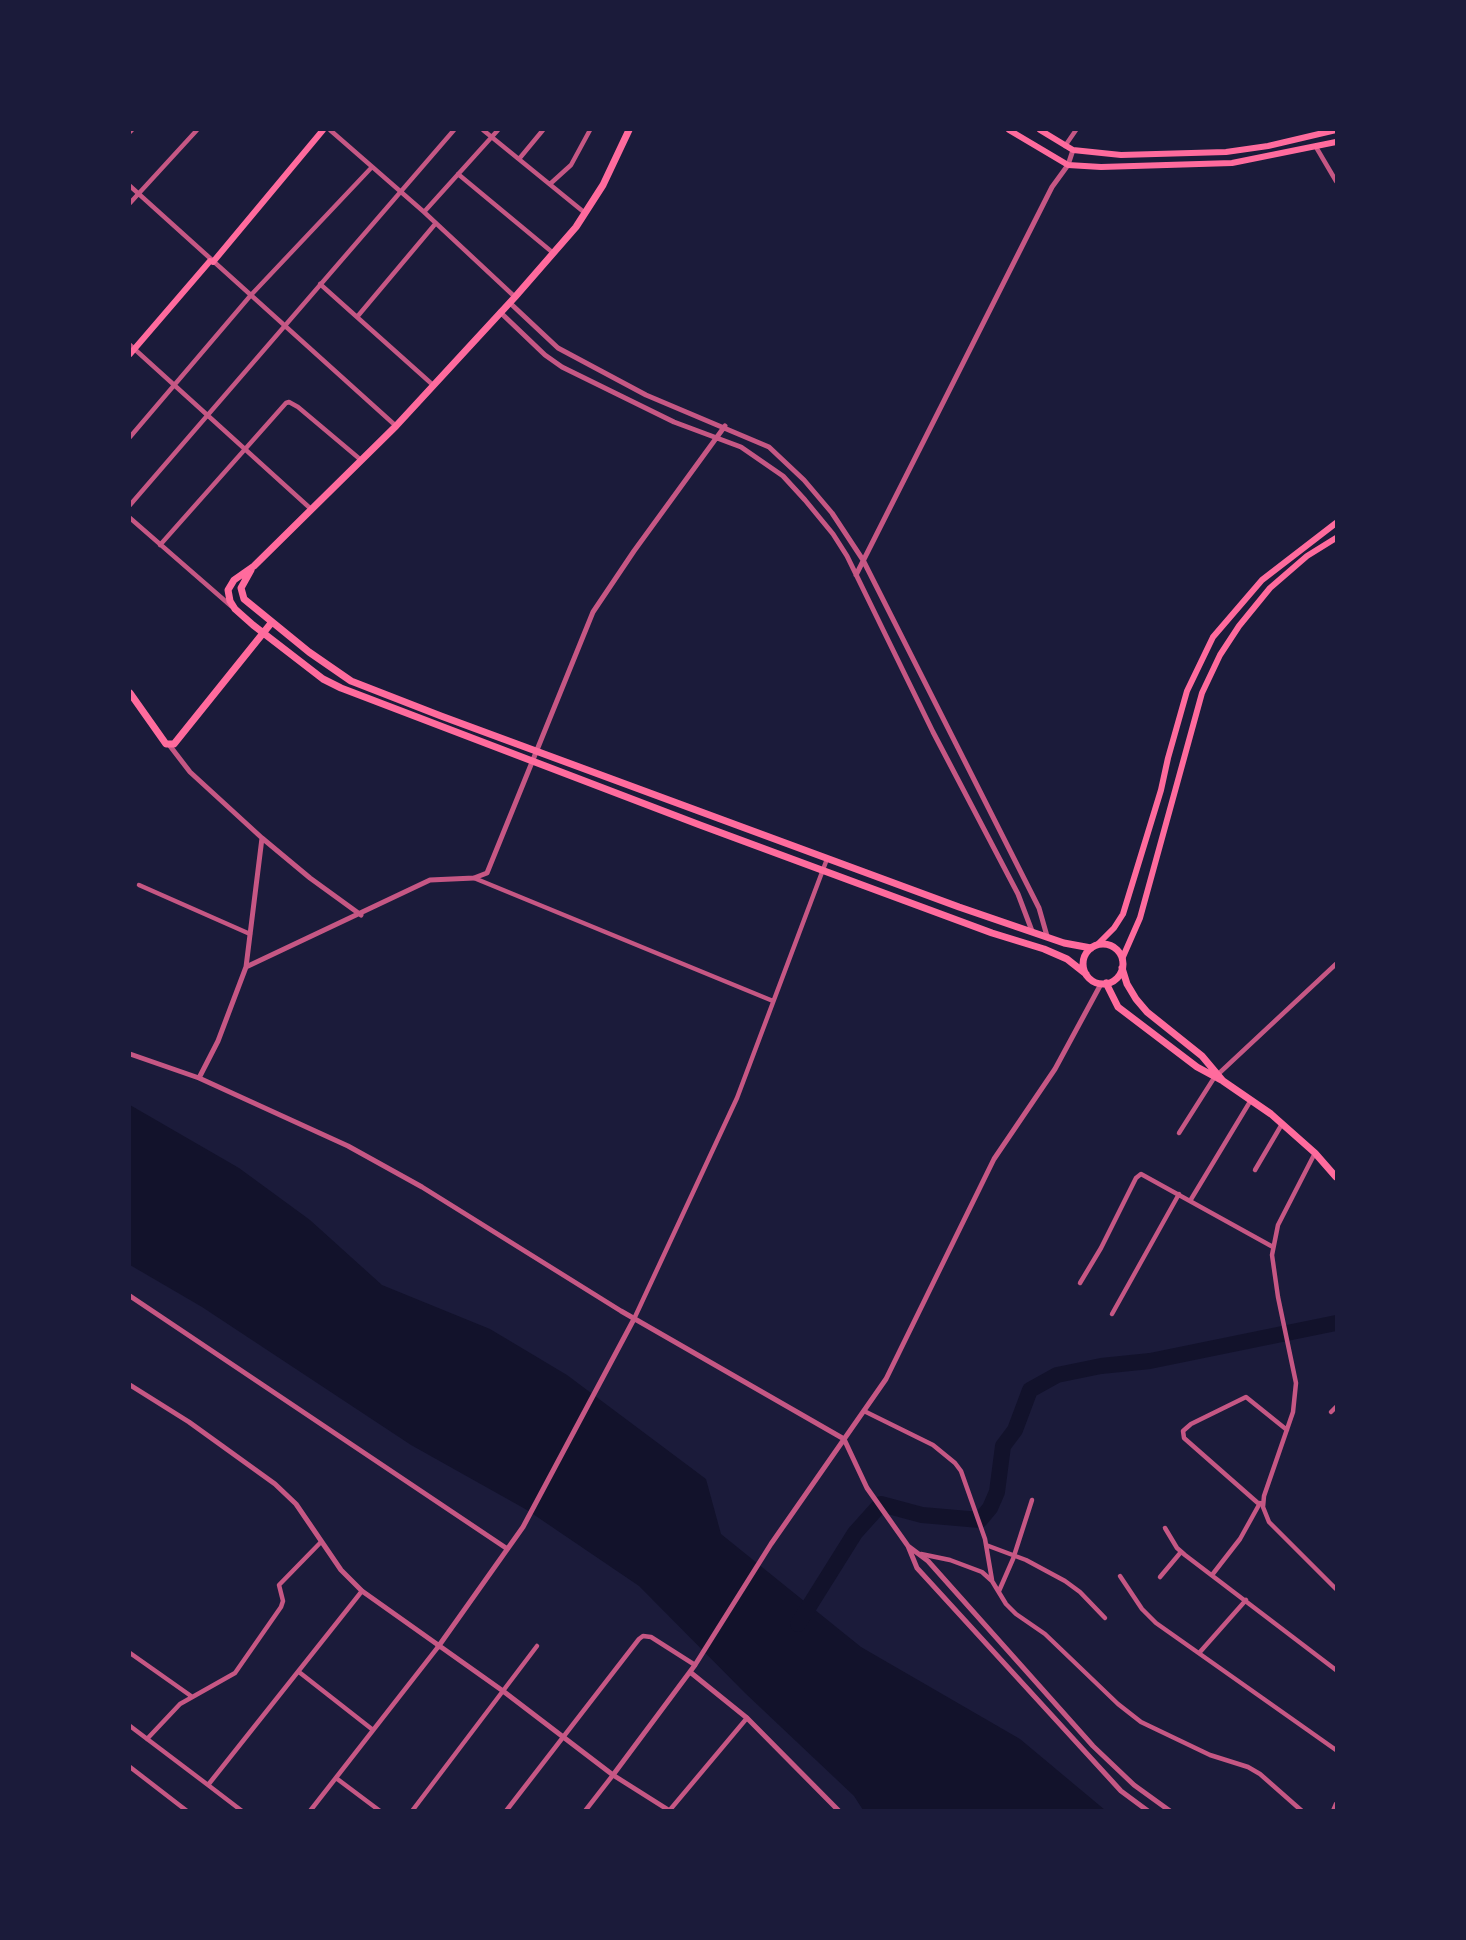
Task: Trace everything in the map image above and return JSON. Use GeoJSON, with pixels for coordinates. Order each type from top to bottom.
{"type":"FeatureCollection","features":[{"type":"Feature","properties":{"kind":"main road"},"geometry":{"type":"LineString","coordinates":[[131,350],[210,261],[214,262],[323,130]]}},
{"type":"Feature","properties":{"kind":"main road"},"geometry":{"type":"LineString","coordinates":[[629,130],[603,185],[585,214],[512,300],[396,426],[254,566],[234,580],[228,590],[230,601],[235,609],[263,633],[323,679],[341,688],[823,870],[1018,942],[1044,949],[1067,960],[1091,980],[1104,983],[1116,979],[1122,968]]}},
{"type":"Feature","properties":{"kind":"main road"},"geometry":{"type":"LineString","coordinates":[[1009,130],[1068,165],[1113,167],[1211,164],[1336,142]]}},
{"type":"Feature","properties":{"kind":"main road"},"geometry":{"type":"LineString","coordinates":[[1040,130],[1073,150],[1121,155],[1226,152],[1268,146],[1336,130]]}},
{"type":"Feature","properties":{"kind":"main road"},"geometry":{"type":"LineString","coordinates":[[1086,974],[1083,960],[1114,928],[1123,914],[1161,790],[1187,691],[1213,637],[1262,580],[1336,523]]}},
{"type":"Feature","properties":{"kind":"main road"},"geometry":{"type":"LineString","coordinates":[[1219,1078],[1202,1056],[1142,1006],[1127,984],[1122,959],[1140,919],[1202,693],[1220,655],[1270,588],[1307,556],[1336,538]]}},
{"type":"Feature","properties":{"kind":"main road"},"geometry":{"type":"LineString","coordinates":[[254,566],[243,583],[241,593],[251,605],[351,681],[971,911],[1064,943],[1113,947],[1122,959]]}},
{"type":"Feature","properties":{"kind":"main road"},"geometry":{"type":"LineString","coordinates":[[130,693],[170,746],[177,741],[272,622]]}},
{"type":"Feature","properties":{"kind":"main road"},"geometry":{"type":"LineString","coordinates":[[1104,983],[1118,1007],[1282,1124],[1315,1153],[1336,1177]]}},
{"type":"Feature","properties":{"kind":"street"},"geometry":{"type":"LineString","coordinates":[[130,204],[197,130]]}},
{"type":"Feature","properties":{"kind":"street"},"geometry":{"type":"LineString","coordinates":[[330,130],[436,223],[558,348],[646,395],[725,426],[769,447],[787,461],[832,513],[863,560],[1039,908],[1047,936]]}},
{"type":"Feature","properties":{"kind":"street"},"geometry":{"type":"LineString","coordinates":[[130,505],[454,130]]}},
{"type":"Feature","properties":{"kind":"street"},"geometry":{"type":"LineString","coordinates":[[483,130],[585,214]]}},
{"type":"Feature","properties":{"kind":"street"},"geometry":{"type":"LineString","coordinates":[[424,212],[498,130]]}},
{"type":"Feature","properties":{"kind":"street"},"geometry":{"type":"LineString","coordinates":[[519,159],[543,130]]}},
{"type":"Feature","properties":{"kind":"street"},"geometry":{"type":"LineString","coordinates":[[550,184],[571,165],[590,130]]}},
{"type":"Feature","properties":{"kind":"street"},"geometry":{"type":"LineString","coordinates":[[1065,146],[1076,130]]}},
{"type":"Feature","properties":{"kind":"street"},"geometry":{"type":"LineString","coordinates":[[1316,147],[1336,181]]}},
{"type":"Feature","properties":{"kind":"street"},"geometry":{"type":"LineString","coordinates":[[856,575],[1052,187],[1068,165],[1073,150]]}},
{"type":"Feature","properties":{"kind":"street"},"geometry":{"type":"LineString","coordinates":[[130,436],[251,295],[372,167]]}},
{"type":"Feature","properties":{"kind":"street"},"geometry":{"type":"LineString","coordinates":[[458,174],[552,252]]}},
{"type":"Feature","properties":{"kind":"street"},"geometry":{"type":"LineString","coordinates":[[130,186],[396,426]]}},
{"type":"Feature","properties":{"kind":"street"},"geometry":{"type":"LineString","coordinates":[[356,317],[436,223]]}},
{"type":"Feature","properties":{"kind":"street"},"geometry":{"type":"LineString","coordinates":[[320,284],[433,385]]}},
{"type":"Feature","properties":{"kind":"street"},"geometry":{"type":"LineString","coordinates":[[500,312],[545,355],[562,367],[674,422],[741,447],[783,476],[833,534],[1018,894],[1032,931]]}},
{"type":"Feature","properties":{"kind":"street"},"geometry":{"type":"LineString","coordinates":[[131,350],[311,509]]}},
{"type":"Feature","properties":{"kind":"street"},"geometry":{"type":"LineString","coordinates":[[160,545],[281,406],[289,402],[361,460]]}},
{"type":"Feature","properties":{"kind":"street"},"geometry":{"type":"LineString","coordinates":[[246,967],[361,915],[430,880],[481,877],[489,870],[593,612],[725,426]]}},
{"type":"Feature","properties":{"kind":"street"},"geometry":{"type":"LineString","coordinates":[[130,518],[235,609]]}},
{"type":"Feature","properties":{"kind":"street"},"geometry":{"type":"LineString","coordinates":[[914,691],[927,685]]}},
{"type":"Feature","properties":{"kind":"street"},"geometry":{"type":"LineString","coordinates":[[170,746],[190,772],[262,838],[310,878],[361,915]]}},
{"type":"Feature","properties":{"kind":"street"},"geometry":{"type":"LineString","coordinates":[[199,1078],[218,1041],[246,967],[262,838]]}},
{"type":"Feature","properties":{"kind":"street"},"geometry":{"type":"LineString","coordinates":[[310,1811],[438,1647],[523,1527],[635,1319],[737,1098],[827,858]]}},
{"type":"Feature","properties":{"kind":"street"},"geometry":{"type":"LineString","coordinates":[[474,878],[773,1001]]}},
{"type":"Feature","properties":{"kind":"street"},"geometry":{"type":"LineString","coordinates":[[139,885],[250,934]]}},
{"type":"Feature","properties":{"kind":"street"},"geometry":{"type":"LineString","coordinates":[[1178,1133],[1219,1078],[1336,965]]}},
{"type":"Feature","properties":{"kind":"street"},"geometry":{"type":"LineString","coordinates":[[585,1811],[695,1665],[771,1544],[899,1357],[928,1290],[994,1159],[1055,1069],[1104,983]]}},
{"type":"Feature","properties":{"kind":"street"},"geometry":{"type":"LineString","coordinates":[[130,1054],[199,1078],[348,1146],[422,1187],[635,1319],[844,1439],[867,1488],[908,1546],[917,1567],[1121,1791],[1148,1811]]}},
{"type":"Feature","properties":{"kind":"street"},"geometry":{"type":"LineString","coordinates":[[1191,1201],[1251,1100]]}},
{"type":"Feature","properties":{"kind":"street"},"geometry":{"type":"LineString","coordinates":[[1255,1170],[1282,1124]]}},
{"type":"Feature","properties":{"kind":"street"},"geometry":{"type":"LineString","coordinates":[[1212,1575],[1240,1539],[1264,1496],[1293,1412],[1296,1384],[1272,1255],[1278,1225],[1315,1153]]}},
{"type":"Feature","properties":{"kind":"street"},"geometry":{"type":"LineString","coordinates":[[1080,1283],[1138,1175],[1145,1175],[1273,1247]]}},
{"type":"Feature","properties":{"kind":"street"},"geometry":{"type":"LineString","coordinates":[[1112,1314],[1179,1194]]}},
{"type":"Feature","properties":{"kind":"street"},"geometry":{"type":"LineString","coordinates":[[130,1296],[506,1548]]}},
{"type":"Feature","properties":{"kind":"street"},"geometry":{"type":"LineString","coordinates":[[130,1385],[189,1422],[275,1484],[296,1504],[341,1570],[362,1591],[503,1691],[613,1775],[669,1810],[747,1718]]}},
{"type":"Feature","properties":{"kind":"street"},"geometry":{"type":"LineString","coordinates":[[1259,1504],[1184,1438],[1183,1431],[1191,1424],[1246,1397],[1287,1430]]}},
{"type":"Feature","properties":{"kind":"street"},"geometry":{"type":"LineString","coordinates":[[1331,1412],[1336,1407]]}},
{"type":"Feature","properties":{"kind":"street"},"geometry":{"type":"LineString","coordinates":[[864,1411],[933,1445],[951,1457],[961,1471],[985,1542],[992,1581],[1006,1604],[1016,1614],[1045,1634],[1118,1704],[1141,1722],[1210,1755],[1248,1767],[1260,1774],[1302,1811]]}},
{"type":"Feature","properties":{"kind":"street"},"geometry":{"type":"LineString","coordinates":[[1264,1496],[1263,1507],[1269,1522],[1336,1589]]}},
{"type":"Feature","properties":{"kind":"street"},"geometry":{"type":"LineString","coordinates":[[998,1592],[1014,1556],[1032,1500]]}},
{"type":"Feature","properties":{"kind":"street"},"geometry":{"type":"LineString","coordinates":[[1165,1528],[1181,1552],[1336,1670]]}},
{"type":"Feature","properties":{"kind":"street"},"geometry":{"type":"LineString","coordinates":[[147,1739],[180,1704],[235,1673],[281,1607],[283,1601],[279,1585],[321,1542]]}},
{"type":"Feature","properties":{"kind":"street"},"geometry":{"type":"LineString","coordinates":[[985,1542],[1065,1581],[1080,1592],[1105,1618]]}},
{"type":"Feature","properties":{"kind":"street"},"geometry":{"type":"LineString","coordinates":[[908,1546],[920,1554],[1093,1746],[1134,1785],[1170,1811]]}},
{"type":"Feature","properties":{"kind":"street"},"geometry":{"type":"LineString","coordinates":[[1160,1577],[1181,1552]]}},
{"type":"Feature","properties":{"kind":"street"},"geometry":{"type":"LineString","coordinates":[[920,1554],[969,1566],[992,1581]]}},
{"type":"Feature","properties":{"kind":"street"},"geometry":{"type":"LineString","coordinates":[[1119,1576],[1142,1609],[1156,1623],[1336,1750]]}},
{"type":"Feature","properties":{"kind":"street"},"geometry":{"type":"LineString","coordinates":[[208,1785],[362,1591]]}},
{"type":"Feature","properties":{"kind":"street"},"geometry":{"type":"LineString","coordinates":[[1200,1653],[1245,1600]]}},
{"type":"Feature","properties":{"kind":"street"},"geometry":{"type":"LineString","coordinates":[[506,1811],[643,1636],[651,1637],[695,1665]]}},
{"type":"Feature","properties":{"kind":"street"},"geometry":{"type":"LineString","coordinates":[[412,1811],[537,1646]]}},
{"type":"Feature","properties":{"kind":"street"},"geometry":{"type":"LineString","coordinates":[[130,1653],[191,1696]]}},
{"type":"Feature","properties":{"kind":"street"},"geometry":{"type":"LineString","coordinates":[[690,1671],[747,1718],[839,1811]]}},
{"type":"Feature","properties":{"kind":"street"},"geometry":{"type":"LineString","coordinates":[[299,1672],[373,1730]]}},
{"type":"Feature","properties":{"kind":"street"},"geometry":{"type":"LineString","coordinates":[[130,1726],[242,1811]]}},
{"type":"Feature","properties":{"kind":"street"},"geometry":{"type":"LineString","coordinates":[[130,1767],[187,1811]]}},
{"type":"Feature","properties":{"kind":"street"},"geometry":{"type":"LineString","coordinates":[[336,1778],[380,1811]]}},
{"type":"Feature","properties":{"kind":"street"},"geometry":{"type":"LineString","coordinates":[[1333,1811],[1336,1804]]}},
{"type":"Feature","properties":{"kind":"shaded area"},"geometry":{"type":"Polygon","coordinates":[[[130,1105],[239,1168],[310,1220],[382,1285],[490,1329],[567,1375],[706,1479],[721,1534],[861,1647],[1020,1739],[1105,1810],[863,1810],[854,1796],[745,1693],[639,1586],[527,1510],[411,1445],[202,1307],[130,1265],[130,1105]]]}},
{"type":"Feature","properties":{"kind":"waterway"},"geometry":{"type":"LineString","coordinates":[[798,1624],[855,1533],[881,1504],[922,1515],[980,1520],[990,1508],[997,1492],[1003,1446],[1015,1430],[1030,1390],[1057,1375],[1101,1366],[1150,1361],[1336,1323]]}}]}
